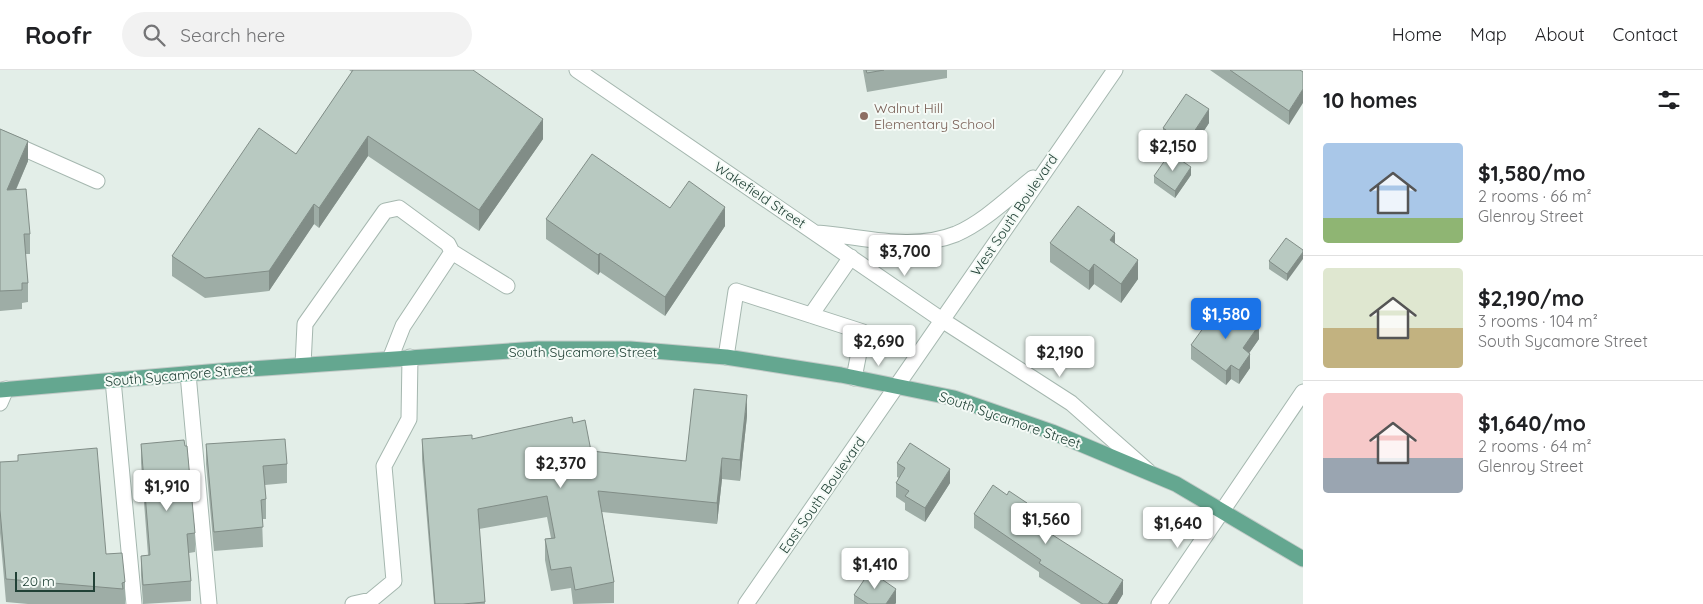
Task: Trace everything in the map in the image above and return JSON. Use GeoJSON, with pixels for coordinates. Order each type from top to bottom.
{"type":"FeatureCollection","features":[{"type":"Feature","properties":{"kind":"main road","name":"South Sycamore Street"},"geometry":{"type":"LineString","coordinates":[[2,394],[114,380],[538,349],[630,349],[726,357],[854,378],[954,398],[1052,432],[1176,484],[1303,559]]}},
{"type":"Feature","properties":{"kind":"street","name":"Wakefield Street"},"geometry":{"type":"LineString","coordinates":[[577,70],[942,320]]}},
{"type":"Feature","properties":{"kind":"street","name":"West South Boulevard"},"geometry":{"type":"LineString","coordinates":[[897,386],[1114,70]]}},
{"type":"Feature","properties":{"kind":"street"},"geometry":{"type":"LineString","coordinates":[[0,138],[97,181]]}},
{"type":"Feature","properties":{"kind":"street"},"geometry":{"type":"LineString","coordinates":[[816,234],[902,242],[924,242],[955,234],[974,224],[1046,168]]}},
{"type":"Feature","properties":{"kind":"street"},"geometry":{"type":"LineString","coordinates":[[303,365],[304,324],[385,211],[400,208],[448,244],[452,252],[507,286]]}},
{"type":"Feature","properties":{"kind":"street"},"geometry":{"type":"LineString","coordinates":[[390,359],[403,326],[452,252]]}},
{"type":"Feature","properties":{"kind":"street"},"geometry":{"type":"LineString","coordinates":[[811,315],[851,257]]}},
{"type":"Feature","properties":{"kind":"street"},"geometry":{"type":"LineString","coordinates":[[726,357],[736,292],[863,332],[854,378]]}},
{"type":"Feature","properties":{"kind":"street","name":"South Sycamore Street"},"geometry":{"type":"LineString","coordinates":[[942,320],[1071,402],[1149,472]]}},
{"type":"Feature","properties":{"kind":"street"},"geometry":{"type":"LineString","coordinates":[[353,604],[371,600],[394,581],[384,466],[409,419],[410,357]]}},
{"type":"Feature","properties":{"kind":"street"},"geometry":{"type":"LineString","coordinates":[[188,374],[209,604]]}},
{"type":"Feature","properties":{"kind":"street"},"geometry":{"type":"LineString","coordinates":[[114,380],[134,604]]}},
{"type":"Feature","properties":{"kind":"street","name":"East South Boulevard"},"geometry":{"type":"LineString","coordinates":[[746,604],[897,386]]}},
{"type":"Feature","properties":{"kind":"street"},"geometry":{"type":"LineString","coordinates":[[1159,604],[1303,392]]}},
{"type":"Feature","properties":{"kind":"building"},"geometry":{"type":"Polygon","coordinates":[[[353,70],[473,70],[543,119],[479,210],[368,136],[319,208],[314,204],[269,271],[205,278],[172,256],[259,128],[296,154],[353,70]]]}},
{"type":"Feature","properties":{"kind":"building"},"geometry":{"type":"Polygon","coordinates":[[[866,70],[884,70],[867,73],[866,70]]]}},
{"type":"Feature","properties":{"kind":"building"},"geometry":{"type":"Polygon","coordinates":[[[1230,70],[1300,70],[1303,72],[1303,89],[1289,111],[1230,70]]]}},
{"type":"Feature","properties":{"kind":"building"},"geometry":{"type":"Polygon","coordinates":[[[1186,94],[1209,109],[1186,144],[1163,128],[1186,94]]]}},
{"type":"Feature","properties":{"kind":"building"},"geometry":{"type":"Polygon","coordinates":[[[0,129],[28,141],[7,190],[26,189],[30,234],[24,234],[28,283],[22,283],[22,290],[0,291],[0,129]]]}},
{"type":"Feature","properties":{"kind":"building"},"geometry":{"type":"Polygon","coordinates":[[[1170,153],[1191,167],[1175,191],[1154,176],[1170,153]]]}},
{"type":"Feature","properties":{"kind":"building"},"geometry":{"type":"Polygon","coordinates":[[[592,154],[670,208],[689,181],[725,207],[665,297],[600,253],[598,255],[546,219],[592,154]]]}},
{"type":"Feature","properties":{"kind":"building"},"geometry":{"type":"Polygon","coordinates":[[[1078,206],[1115,233],[1110,240],[1138,260],[1121,284],[1094,264],[1089,271],[1050,243],[1078,206]]]}},
{"type":"Feature","properties":{"kind":"building"},"geometry":{"type":"Polygon","coordinates":[[[1286,238],[1303,250],[1287,274],[1269,261],[1286,238]]]}},
{"type":"Feature","properties":{"kind":"building"},"geometry":{"type":"Polygon","coordinates":[[[1234,308],[1259,325],[1243,348],[1250,354],[1239,370],[1231,365],[1226,371],[1191,345],[1214,313],[1225,321],[1234,308]]]}},
{"type":"Feature","properties":{"kind":"building"},"geometry":{"type":"Polygon","coordinates":[[[694,389],[747,395],[740,460],[722,458],[717,503],[598,491],[614,582],[575,590],[571,567],[551,570],[545,539],[555,538],[547,496],[478,509],[485,602],[435,604],[422,439],[472,435],[472,439],[572,417],[573,423],[585,420],[591,451],[686,461],[694,389]]]}},
{"type":"Feature","properties":{"kind":"building"},"geometry":{"type":"Polygon","coordinates":[[[285,439],[287,464],[263,466],[266,499],[261,500],[263,527],[214,532],[206,444],[285,439]]]}},
{"type":"Feature","properties":{"kind":"building"},"geometry":{"type":"Polygon","coordinates":[[[184,440],[185,446],[187,446],[195,533],[187,534],[191,581],[143,585],[141,556],[150,555],[141,444],[184,440]]]}},
{"type":"Feature","properties":{"kind":"building"},"geometry":{"type":"Polygon","coordinates":[[[910,443],[950,469],[925,508],[905,496],[909,491],[896,483],[905,468],[897,463],[910,443]]]}},
{"type":"Feature","properties":{"kind":"building"},"geometry":{"type":"Polygon","coordinates":[[[97,448],[106,554],[122,553],[125,582],[122,583],[123,589],[6,579],[0,510],[0,462],[18,461],[18,455],[97,448]]]}},
{"type":"Feature","properties":{"kind":"building"},"geometry":{"type":"Polygon","coordinates":[[[993,485],[1007,495],[1009,491],[1027,503],[1024,508],[1041,520],[1037,525],[1123,580],[1108,604],[1103,604],[1039,563],[1041,560],[974,514],[993,485]]]}},
{"type":"Feature","properties":{"kind":"building"},"geometry":{"type":"Polygon","coordinates":[[[870,571],[896,589],[886,604],[868,604],[854,595],[870,571]]]}},
{"type":"Feature","properties":{"kind":"place","name":"Walnut Hill Elementary School"},"geometry":{"type":"Point","coordinates":[864,116]}}]}
